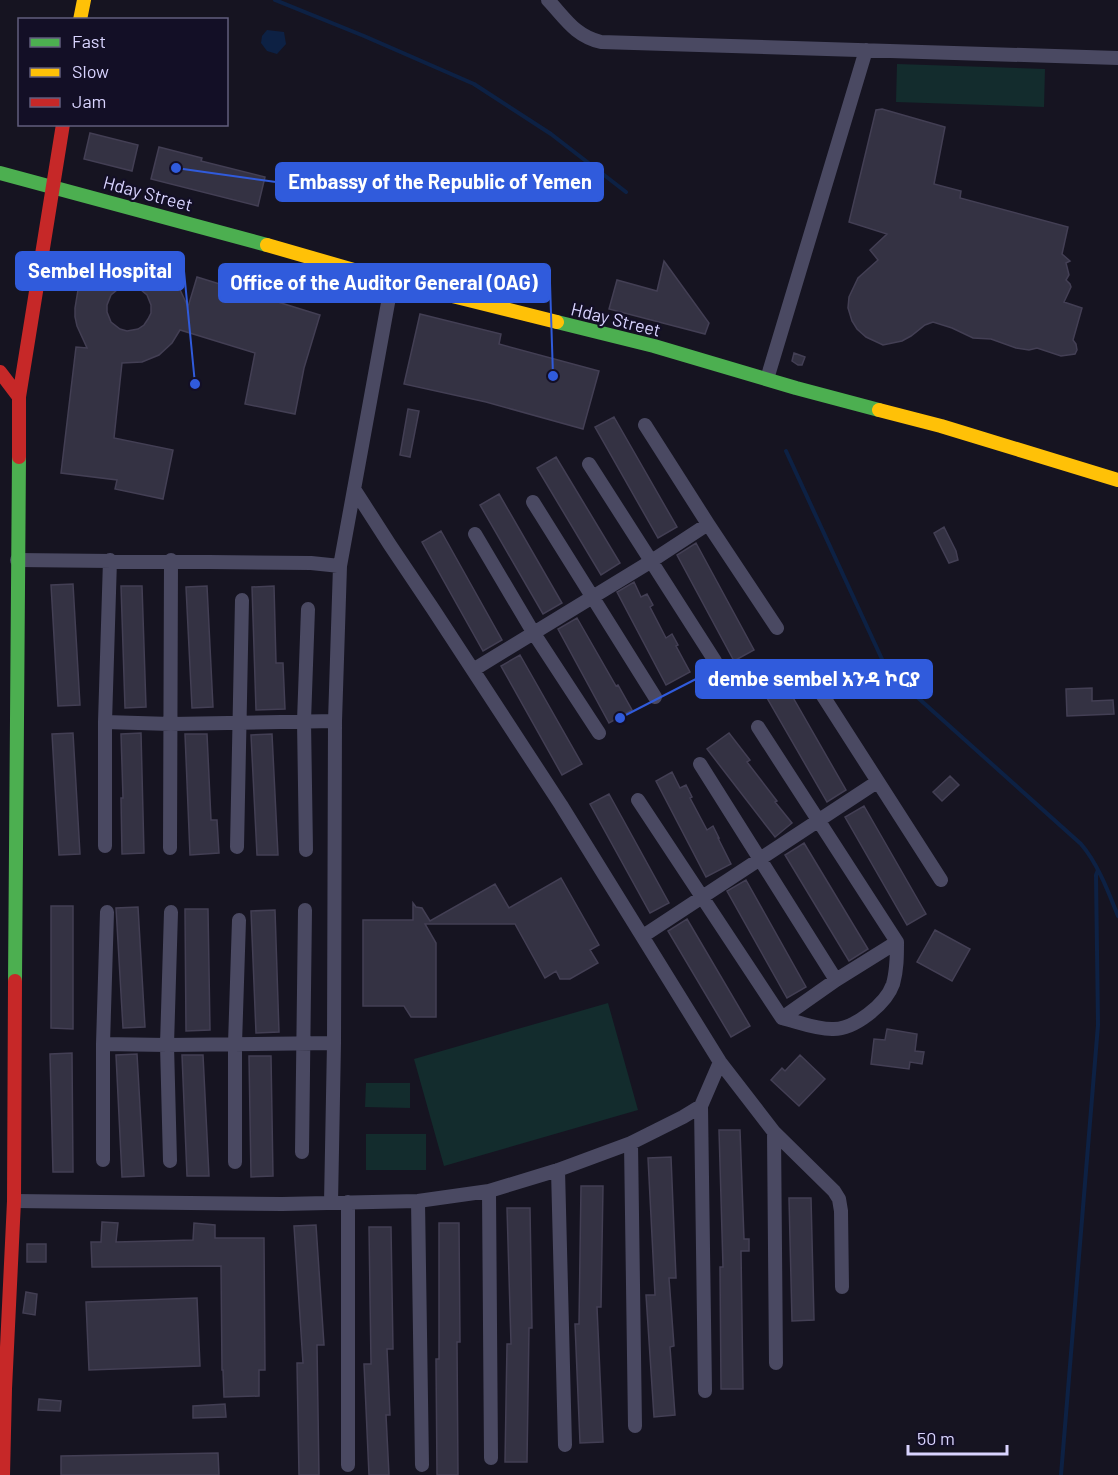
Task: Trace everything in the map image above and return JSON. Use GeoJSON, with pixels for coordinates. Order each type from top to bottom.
{"type":"FeatureCollection","features":[{"type":"Feature","properties":{"kind":"street"},"geometry":{"type":"LineString","coordinates":[[80,18],[84,0]]}},
{"type":"Feature","properties":{"kind":"street"},"geometry":{"type":"LineString","coordinates":[[548,0],[580,34],[601,42],[1118,58]]}},
{"type":"Feature","properties":{"kind":"street"},"geometry":{"type":"LineString","coordinates":[[767,379],[866,50]]}},
{"type":"Feature","properties":{"kind":"street"},"geometry":{"type":"LineString","coordinates":[[3,1475],[14,1201],[19,397],[63,126]]}},
{"type":"Feature","properties":{"kind":"street","name":"Hday Street"},"geometry":{"type":"LineString","coordinates":[[0,172],[392,281],[654,346],[941,426],[1118,480]]}},
{"type":"Feature","properties":{"kind":"street"},"geometry":{"type":"LineString","coordinates":[[331,1203],[334,1043],[334,722],[340,566],[392,281]]}},
{"type":"Feature","properties":{"kind":"street"},"geometry":{"type":"LineString","coordinates":[[0,372],[19,397]]}},
{"type":"Feature","properties":{"kind":"street"},"geometry":{"type":"LineString","coordinates":[[645,426],[777,628]]}},
{"type":"Feature","properties":{"kind":"street"},"geometry":{"type":"LineString","coordinates":[[589,464],[715,661]]}},
{"type":"Feature","properties":{"kind":"street"},"geometry":{"type":"LineString","coordinates":[[354,489],[567,815],[720,1062],[774,1132],[834,1191],[839,1199],[842,1287]]}},
{"type":"Feature","properties":{"kind":"street"},"geometry":{"type":"LineString","coordinates":[[533,502],[655,697]]}},
{"type":"Feature","properties":{"kind":"street"},"geometry":{"type":"LineString","coordinates":[[473,670],[708,524]]}},
{"type":"Feature","properties":{"kind":"street"},"geometry":{"type":"LineString","coordinates":[[475,534],[533,632],[599,733]]}},
{"type":"Feature","properties":{"kind":"street"},"geometry":{"type":"LineString","coordinates":[[17,560],[171,560],[311,563],[340,566]]}},
{"type":"Feature","properties":{"kind":"street"},"geometry":{"type":"LineString","coordinates":[[105,846],[105,722],[110,560]]}},
{"type":"Feature","properties":{"kind":"street"},"geometry":{"type":"LineString","coordinates":[[170,848],[171,560]]}},
{"type":"Feature","properties":{"kind":"street"},"geometry":{"type":"LineString","coordinates":[[237,848],[242,600]]}},
{"type":"Feature","properties":{"kind":"street"},"geometry":{"type":"LineString","coordinates":[[306,850],[304,721],[308,609]]}},
{"type":"Feature","properties":{"kind":"street"},"geometry":{"type":"LineString","coordinates":[[816,686],[941,880]]}},
{"type":"Feature","properties":{"kind":"street"},"geometry":{"type":"LineString","coordinates":[[105,722],[171,724],[334,722]]}},
{"type":"Feature","properties":{"kind":"street"},"geometry":{"type":"LineString","coordinates":[[638,800],[782,1018],[834,1030],[850,1026],[871,1012],[892,985],[897,965],[897,942],[758,727]]}},
{"type":"Feature","properties":{"kind":"street"},"geometry":{"type":"LineString","coordinates":[[700,764],[836,980]]}},
{"type":"Feature","properties":{"kind":"street"},"geometry":{"type":"LineString","coordinates":[[643,936],[878,782]]}},
{"type":"Feature","properties":{"kind":"street"},"geometry":{"type":"LineString","coordinates":[[302,1152],[305,910]]}},
{"type":"Feature","properties":{"kind":"street"},"geometry":{"type":"LineString","coordinates":[[103,1160],[103,1044],[107,912]]}},
{"type":"Feature","properties":{"kind":"street"},"geometry":{"type":"LineString","coordinates":[[170,1161],[167,1045],[171,912]]}},
{"type":"Feature","properties":{"kind":"street"},"geometry":{"type":"LineString","coordinates":[[235,1162],[234,1044],[238,920]]}},
{"type":"Feature","properties":{"kind":"street"},"geometry":{"type":"LineString","coordinates":[[782,1018],[836,980],[897,942]]}},
{"type":"Feature","properties":{"kind":"street"},"geometry":{"type":"LineString","coordinates":[[103,1044],[334,1043]]}},
{"type":"Feature","properties":{"kind":"street"},"geometry":{"type":"LineString","coordinates":[[705,1391],[701,1106],[720,1062]]}},
{"type":"Feature","properties":{"kind":"street"},"geometry":{"type":"LineString","coordinates":[[14,1201],[282,1204],[418,1201],[489,1191],[558,1170],[631,1143],[701,1106]]}},
{"type":"Feature","properties":{"kind":"street"},"geometry":{"type":"LineString","coordinates":[[774,1132],[777,1364]]}},
{"type":"Feature","properties":{"kind":"street"},"geometry":{"type":"LineString","coordinates":[[631,1143],[635,1426]]}},
{"type":"Feature","properties":{"kind":"street"},"geometry":{"type":"LineString","coordinates":[[558,1170],[565,1445]]}},
{"type":"Feature","properties":{"kind":"street"},"geometry":{"type":"LineString","coordinates":[[489,1191],[491,1458]]}},
{"type":"Feature","properties":{"kind":"street"},"geometry":{"type":"LineString","coordinates":[[418,1201],[422,1466]]}},
{"type":"Feature","properties":{"kind":"street"},"geometry":{"type":"LineString","coordinates":[[348,1202],[348,1465]]}},
{"type":"Feature","properties":{"kind":"green space"},"geometry":{"type":"Polygon","coordinates":[[[897,64],[1045,69],[1044,107],[896,102],[897,64]]]}},
{"type":"Feature","properties":{"kind":"green space"},"geometry":{"type":"Polygon","coordinates":[[[608,1003],[638,1110],[444,1166],[414,1059],[608,1003]]]}},
{"type":"Feature","properties":{"kind":"green space"},"geometry":{"type":"Polygon","coordinates":[[[366,1083],[410,1083],[410,1108],[365,1107],[366,1083]]]}},
{"type":"Feature","properties":{"kind":"green space"},"geometry":{"type":"Polygon","coordinates":[[[366,1134],[426,1134],[426,1170],[366,1170],[366,1134]]]}},
{"type":"Feature","properties":{"kind":"water"},"geometry":{"type":"Polygon","coordinates":[[[267,30],[284,32],[286,44],[277,54],[267,51],[261,43],[262,36],[267,30]]]}},
{"type":"Feature","properties":{"kind":"building"},"geometry":{"type":"Polygon","coordinates":[[[882,109],[945,127],[934,184],[961,191],[960,198],[1068,227],[1062,254],[1070,261],[1066,263],[1069,275],[1066,280],[1071,287],[1064,302],[1082,308],[1073,340],[1077,350],[1075,354],[1061,356],[1037,348],[1029,350],[1016,348],[991,339],[973,338],[933,322],[902,341],[883,345],[866,337],[857,329],[848,308],[849,297],[858,278],[878,260],[870,250],[887,234],[849,222],[876,110],[882,109]]]}},
{"type":"Feature","properties":{"kind":"building"},"geometry":{"type":"Polygon","coordinates":[[[90,133],[138,145],[132,171],[84,159],[90,133]]]}},
{"type":"Feature","properties":{"kind":"building"},"geometry":{"type":"Polygon","coordinates":[[[159,147],[202,158],[201,161],[265,177],[258,206],[151,179],[159,147]]]}},
{"type":"Feature","properties":{"kind":"building"},"geometry":{"type":"Polygon","coordinates":[[[134,254],[151,259],[166,269],[177,283],[188,307],[197,277],[320,315],[304,368],[295,414],[245,404],[255,353],[180,330],[172,343],[159,355],[142,362],[122,363],[114,438],[173,450],[163,499],[115,489],[117,480],[61,473],[76,347],[87,348],[75,317],[78,290],[86,275],[99,263],[116,255],[134,254]],[[131,286],[124,287],[111,295],[107,312],[111,322],[120,329],[127,331],[138,329],[148,319],[151,305],[147,295],[131,286]]]}},
{"type":"Feature","properties":{"kind":"building"},"geometry":{"type":"Polygon","coordinates":[[[664,261],[709,323],[705,334],[609,309],[617,280],[657,291],[664,261]]]}},
{"type":"Feature","properties":{"kind":"building"},"geometry":{"type":"Polygon","coordinates":[[[420,314],[501,334],[499,344],[599,371],[583,429],[486,402],[404,384],[420,314]]]}},
{"type":"Feature","properties":{"kind":"building"},"geometry":{"type":"Polygon","coordinates":[[[794,353],[805,357],[802,365],[792,361],[794,353]]]}},
{"type":"Feature","properties":{"kind":"building"},"geometry":{"type":"Polygon","coordinates":[[[408,409],[419,411],[410,457],[400,455],[408,409]]]}},
{"type":"Feature","properties":{"kind":"building"},"geometry":{"type":"Polygon","coordinates":[[[614,417],[677,527],[658,538],[595,427],[614,417]]]}},
{"type":"Feature","properties":{"kind":"building"},"geometry":{"type":"Polygon","coordinates":[[[556,457],[620,563],[601,575],[537,468],[556,457]]]}},
{"type":"Feature","properties":{"kind":"building"},"geometry":{"type":"Polygon","coordinates":[[[499,494],[562,603],[543,614],[480,505],[499,494]]]}},
{"type":"Feature","properties":{"kind":"building"},"geometry":{"type":"Polygon","coordinates":[[[944,527],[958,560],[949,563],[934,533],[944,527]]]}},
{"type":"Feature","properties":{"kind":"building"},"geometry":{"type":"Polygon","coordinates":[[[441,531],[502,640],[483,651],[422,542],[441,531]]]}},
{"type":"Feature","properties":{"kind":"building"},"geometry":{"type":"Polygon","coordinates":[[[696,543],[754,650],[734,661],[677,555],[696,543]]]}},
{"type":"Feature","properties":{"kind":"building"},"geometry":{"type":"Polygon","coordinates":[[[634,582],[641,597],[647,594],[653,605],[650,607],[666,638],[672,634],[690,672],[666,685],[617,592],[634,582]]]}},
{"type":"Feature","properties":{"kind":"building"},"geometry":{"type":"Polygon","coordinates":[[[73,584],[80,705],[58,706],[51,585],[73,584]]]}},
{"type":"Feature","properties":{"kind":"building"},"geometry":{"type":"Polygon","coordinates":[[[121,586],[142,586],[146,707],[125,708],[121,586]]]}},
{"type":"Feature","properties":{"kind":"building"},"geometry":{"type":"Polygon","coordinates":[[[207,586],[213,707],[192,708],[186,587],[207,586]]]}},
{"type":"Feature","properties":{"kind":"building"},"geometry":{"type":"Polygon","coordinates":[[[274,586],[276,663],[283,663],[285,709],[256,710],[252,587],[274,586]]]}},
{"type":"Feature","properties":{"kind":"building"},"geometry":{"type":"Polygon","coordinates":[[[577,618],[632,710],[609,723],[558,629],[577,618]]]}},
{"type":"Feature","properties":{"kind":"building"},"geometry":{"type":"Polygon","coordinates":[[[520,655],[582,764],[562,775],[501,666],[520,655]]]}},
{"type":"Feature","properties":{"kind":"building"},"geometry":{"type":"Polygon","coordinates":[[[783,680],[846,790],[827,802],[763,691],[783,680]]]}},
{"type":"Feature","properties":{"kind":"building"},"geometry":{"type":"Polygon","coordinates":[[[1092,688],[1092,701],[1113,700],[1114,714],[1067,716],[1066,689],[1092,688]]]}},
{"type":"Feature","properties":{"kind":"building"},"geometry":{"type":"Polygon","coordinates":[[[73,733],[80,854],[59,855],[52,734],[73,733]]]}},
{"type":"Feature","properties":{"kind":"building"},"geometry":{"type":"Polygon","coordinates":[[[141,733],[144,853],[122,854],[121,734],[141,733]]]}},
{"type":"Feature","properties":{"kind":"building"},"geometry":{"type":"Polygon","coordinates":[[[729,733],[750,760],[747,762],[777,801],[775,802],[792,823],[775,837],[707,749],[729,733]]]}},
{"type":"Feature","properties":{"kind":"building"},"geometry":{"type":"Polygon","coordinates":[[[185,734],[207,734],[211,820],[217,820],[219,853],[190,855],[185,734]]]}},
{"type":"Feature","properties":{"kind":"building"},"geometry":{"type":"Polygon","coordinates":[[[272,734],[278,855],[257,855],[251,735],[272,734]]]}},
{"type":"Feature","properties":{"kind":"building"},"geometry":{"type":"Polygon","coordinates":[[[672,772],[680,788],[686,785],[692,797],[690,798],[707,830],[713,826],[731,864],[706,877],[656,781],[672,772]]]}},
{"type":"Feature","properties":{"kind":"building"},"geometry":{"type":"Polygon","coordinates":[[[950,776],[959,785],[942,801],[933,792],[950,776]]]}},
{"type":"Feature","properties":{"kind":"building"},"geometry":{"type":"Polygon","coordinates":[[[609,794],[669,903],[650,913],[590,804],[609,794]]]}},
{"type":"Feature","properties":{"kind":"building"},"geometry":{"type":"Polygon","coordinates":[[[864,806],[926,914],[907,925],[845,817],[864,806]]]}},
{"type":"Feature","properties":{"kind":"building"},"geometry":{"type":"Polygon","coordinates":[[[804,843],[868,949],[849,961],[785,855],[804,843]]]}},
{"type":"Feature","properties":{"kind":"building"},"geometry":{"type":"Polygon","coordinates":[[[561,878],[599,945],[590,950],[598,963],[570,979],[560,979],[556,971],[545,978],[515,924],[425,924],[436,943],[436,1017],[411,1017],[404,1006],[363,1006],[363,920],[413,920],[413,903],[416,907],[422,908],[430,921],[495,884],[509,908],[561,878]]]}},
{"type":"Feature","properties":{"kind":"building"},"geometry":{"type":"Polygon","coordinates":[[[746,880],[806,987],[787,998],[727,891],[746,880]]]}},
{"type":"Feature","properties":{"kind":"building"},"geometry":{"type":"Polygon","coordinates":[[[51,906],[73,906],[73,1029],[51,1028],[51,906]]]}},
{"type":"Feature","properties":{"kind":"building"},"geometry":{"type":"Polygon","coordinates":[[[138,907],[145,1027],[123,1028],[116,908],[138,907]]]}},
{"type":"Feature","properties":{"kind":"building"},"geometry":{"type":"Polygon","coordinates":[[[185,909],[208,909],[210,1030],[186,1031],[185,909]]]}},
{"type":"Feature","properties":{"kind":"building"},"geometry":{"type":"Polygon","coordinates":[[[275,910],[279,1032],[256,1033],[251,911],[275,910]]]}},
{"type":"Feature","properties":{"kind":"building"},"geometry":{"type":"Polygon","coordinates":[[[687,919],[750,1026],[731,1037],[668,931],[687,919]]]}},
{"type":"Feature","properties":{"kind":"building"},"geometry":{"type":"Polygon","coordinates":[[[935,930],[970,949],[952,981],[917,962],[935,930]]]}},
{"type":"Feature","properties":{"kind":"building"},"geometry":{"type":"Polygon","coordinates":[[[887,1029],[917,1034],[915,1051],[924,1052],[922,1064],[910,1062],[909,1069],[871,1064],[874,1039],[885,1040],[887,1029]]]}},
{"type":"Feature","properties":{"kind":"building"},"geometry":{"type":"Polygon","coordinates":[[[72,1053],[73,1172],[53,1172],[50,1054],[72,1053]]]}},
{"type":"Feature","properties":{"kind":"building"},"geometry":{"type":"Polygon","coordinates":[[[137,1054],[144,1176],[122,1177],[116,1055],[137,1054]]]}},
{"type":"Feature","properties":{"kind":"building"},"geometry":{"type":"Polygon","coordinates":[[[182,1055],[203,1055],[209,1176],[187,1176],[182,1055]]]}},
{"type":"Feature","properties":{"kind":"building"},"geometry":{"type":"Polygon","coordinates":[[[800,1055],[825,1079],[799,1106],[771,1080],[782,1068],[785,1071],[800,1055]]]}},
{"type":"Feature","properties":{"kind":"building"},"geometry":{"type":"Polygon","coordinates":[[[249,1056],[271,1056],[273,1176],[251,1177],[249,1056]]]}},
{"type":"Feature","properties":{"kind":"building"},"geometry":{"type":"Polygon","coordinates":[[[719,1130],[740,1130],[744,1239],[749,1239],[749,1251],[741,1251],[743,1389],[721,1389],[720,1267],[723,1267],[719,1130]]]}},
{"type":"Feature","properties":{"kind":"building"},"geometry":{"type":"Polygon","coordinates":[[[671,1157],[676,1278],[669,1278],[674,1346],[670,1347],[675,1415],[654,1417],[646,1295],[655,1295],[648,1158],[671,1157]]]}},
{"type":"Feature","properties":{"kind":"building"},"geometry":{"type":"Polygon","coordinates":[[[581,1186],[603,1186],[601,1307],[597,1307],[603,1442],[580,1443],[575,1324],[579,1324],[581,1186]]]}},
{"type":"Feature","properties":{"kind":"building"},"geometry":{"type":"Polygon","coordinates":[[[789,1198],[811,1198],[814,1320],[792,1321],[789,1198]]]}},
{"type":"Feature","properties":{"kind":"building"},"geometry":{"type":"Polygon","coordinates":[[[507,1208],[530,1208],[532,1328],[529,1328],[527,1462],[505,1462],[507,1344],[511,1344],[507,1208]]]}},
{"type":"Feature","properties":{"kind":"building"},"geometry":{"type":"Polygon","coordinates":[[[102,1222],[118,1223],[116,1242],[193,1240],[194,1223],[215,1225],[215,1238],[264,1238],[265,1370],[259,1370],[259,1396],[224,1397],[221,1266],[92,1267],[91,1242],[101,1242],[102,1222]]]}},
{"type":"Feature","properties":{"kind":"building"},"geometry":{"type":"Polygon","coordinates":[[[439,1223],[459,1223],[458,1475],[437,1475],[436,1359],[439,1359],[439,1223]]]}},
{"type":"Feature","properties":{"kind":"building"},"geometry":{"type":"Polygon","coordinates":[[[316,1225],[324,1345],[317,1345],[319,1475],[299,1475],[297,1363],[303,1363],[294,1226],[316,1225]]]}},
{"type":"Feature","properties":{"kind":"building"},"geometry":{"type":"Polygon","coordinates":[[[369,1227],[391,1227],[393,1349],[387,1349],[390,1415],[386,1415],[389,1475],[369,1475],[364,1364],[371,1364],[369,1227]]]}},
{"type":"Feature","properties":{"kind":"building"},"geometry":{"type":"Polygon","coordinates":[[[27,1244],[46,1244],[46,1262],[27,1262],[27,1244]]]}},
{"type":"Feature","properties":{"kind":"building"},"geometry":{"type":"Polygon","coordinates":[[[26,1292],[37,1294],[35,1315],[23,1313],[26,1292]]]}},
{"type":"Feature","properties":{"kind":"building"},"geometry":{"type":"Polygon","coordinates":[[[197,1298],[200,1366],[89,1370],[86,1302],[197,1298]]]}},
{"type":"Feature","properties":{"kind":"building"},"geometry":{"type":"Polygon","coordinates":[[[39,1399],[61,1401],[60,1411],[38,1410],[39,1399]]]}},
{"type":"Feature","properties":{"kind":"building"},"geometry":{"type":"Polygon","coordinates":[[[225,1404],[226,1417],[193,1418],[193,1406],[225,1404]]]}},
{"type":"Feature","properties":{"kind":"building"},"geometry":{"type":"Polygon","coordinates":[[[218,1453],[219,1475],[61,1475],[61,1456],[218,1453]]]}},
{"type":"Feature","properties":{"kind":"waterway"},"geometry":{"type":"LineString","coordinates":[[275,0],[474,84],[551,134],[626,192]]}},
{"type":"Feature","properties":{"kind":"waterway"},"geometry":{"type":"LineString","coordinates":[[786,451],[887,670],[1081,844],[1098,869],[1118,916]]}},
{"type":"Feature","properties":{"kind":"waterway"},"geometry":{"type":"LineString","coordinates":[[1061,1475],[1098,1025],[1096,875],[1098,870]]}},
{"type":"Feature","properties":{"kind":"traffic: fast"},"geometry":{"type":"LineString","coordinates":[[0,173],[267,245]]}},
{"type":"Feature","properties":{"kind":"traffic: fast"},"geometry":{"type":"LineString","coordinates":[[557,322],[654,346],[879,410]]}},
{"type":"Feature","properties":{"kind":"traffic: fast"},"geometry":{"type":"LineString","coordinates":[[15,981],[19,457]]}},
{"type":"Feature","properties":{"kind":"traffic: slow"},"geometry":{"type":"LineString","coordinates":[[80,18],[84,0]]}},
{"type":"Feature","properties":{"kind":"traffic: slow"},"geometry":{"type":"LineString","coordinates":[[267,245],[392,281],[557,322]]}},
{"type":"Feature","properties":{"kind":"traffic: slow"},"geometry":{"type":"LineString","coordinates":[[879,410],[941,426],[1118,480]]}},
{"type":"Feature","properties":{"kind":"traffic: jam"},"geometry":{"type":"LineString","coordinates":[[19,457],[19,397],[63,126]]}},
{"type":"Feature","properties":{"kind":"traffic: jam"},"geometry":{"type":"LineString","coordinates":[[0,372],[19,397]]}},
{"type":"Feature","properties":{"kind":"traffic: jam"},"geometry":{"type":"LineString","coordinates":[[3,1475],[14,1201],[15,981]]}},
{"type":"Feature","properties":{"kind":"place","name":"Embassy of the Republic of Yemen"},"geometry":{"type":"Point","coordinates":[176,168]}},
{"type":"Feature","properties":{"kind":"place","name":"Office of the Auditor General (OAG)"},"geometry":{"type":"Point","coordinates":[553,376]}},
{"type":"Feature","properties":{"kind":"place","name":"Sembel Hospital"},"geometry":{"type":"Point","coordinates":[195,384]}},
{"type":"Feature","properties":{"kind":"place","name":"dembe sembel አንዳ ኮርያ"},"geometry":{"type":"Point","coordinates":[620,718]}}]}
